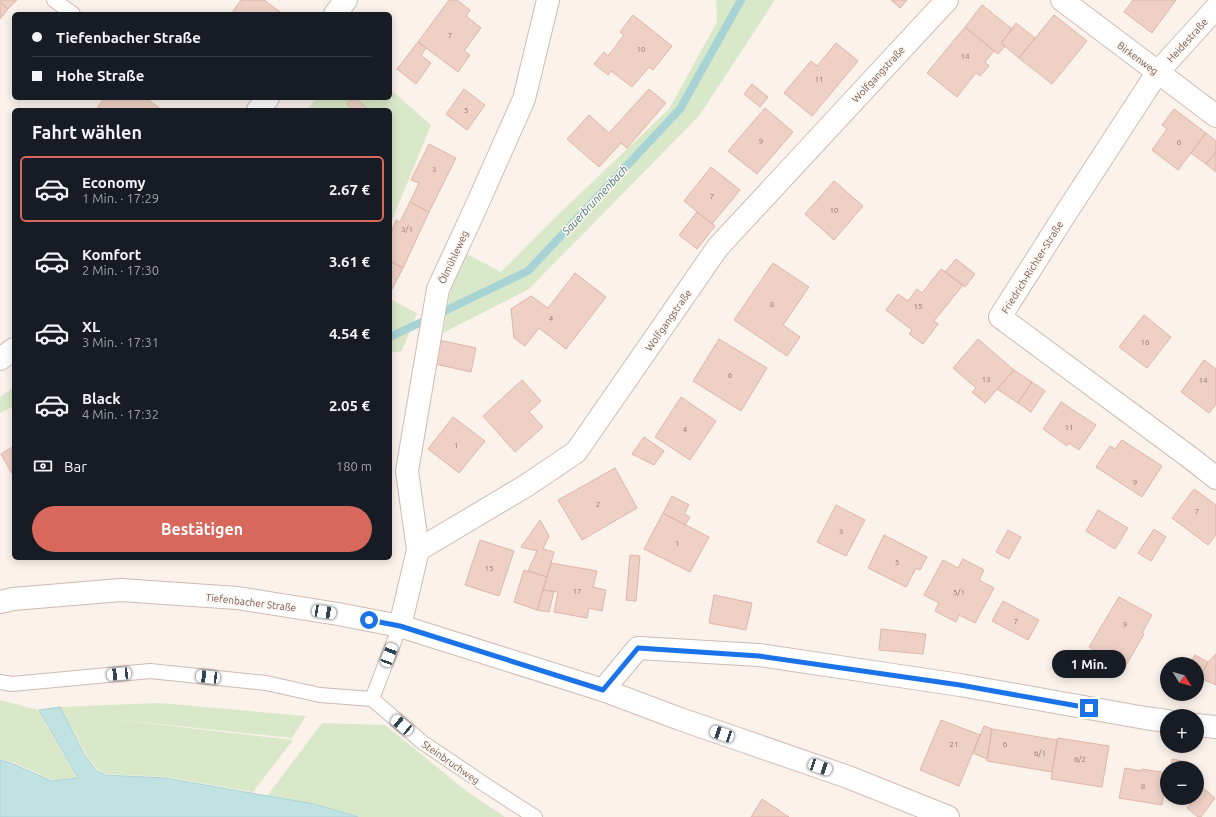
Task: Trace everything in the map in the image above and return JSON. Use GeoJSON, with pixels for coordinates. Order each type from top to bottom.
{"type":"FeatureCollection","features":[{"type":"Feature","properties":{"kind":"street"},"geometry":{"type":"LineString","coordinates":[[337,12],[346,0]]}},
{"type":"Feature","properties":{"kind":"street","name":"Ölmühleweg"},"geometry":{"type":"LineString","coordinates":[[418,550],[407,471],[438,289],[476,208],[524,99],[548,0]]}},
{"type":"Feature","properties":{"kind":"street","name":"Wolfgangstraße"},"geometry":{"type":"LineString","coordinates":[[418,550],[524,487],[576,452],[718,247],[947,0]]}},
{"type":"Feature","properties":{"kind":"street","name":"Birkenweg"},"geometry":{"type":"LineString","coordinates":[[1062,0],[1216,116]]}},
{"type":"Feature","properties":{"kind":"street","name":"Heidestraße"},"geometry":{"type":"LineString","coordinates":[[1157,73],[1216,8]]}},
{"type":"Feature","properties":{"kind":"street","name":"Friedrich-Richter-Straße"},"geometry":{"type":"LineString","coordinates":[[1157,73],[1000,317],[1216,478]]}},
{"type":"Feature","properties":{"kind":"street"},"geometry":{"type":"LineString","coordinates":[[260,108],[266,100]]}},
{"type":"Feature","properties":{"kind":"street"},"geometry":{"type":"LineString","coordinates":[[0,359],[12,350]]}},
{"type":"Feature","properties":{"kind":"street"},"geometry":{"type":"LineString","coordinates":[[400,626],[418,550]]}},
{"type":"Feature","properties":{"kind":"street","name":"Tiefenbacher Straße"},"geometry":{"type":"LineString","coordinates":[[0,602],[13,599],[121,590],[237,598],[338,614],[400,626],[603,690],[680,719],[848,777],[948,817]]}},
{"type":"Feature","properties":{"kind":"street"},"geometry":{"type":"LineString","coordinates":[[603,690],[638,648],[759,656],[960,685],[1160,720]]}},
{"type":"Feature","properties":{"kind":"street"},"geometry":{"type":"LineString","coordinates":[[1204,726],[1216,727]]}},
{"type":"Feature","properties":{"kind":"lane"},"geometry":{"type":"LineString","coordinates":[[54,0],[70,12]]}},
{"type":"Feature","properties":{"kind":"lane"},"geometry":{"type":"LineString","coordinates":[[0,682],[12,684],[150,671],[266,683],[320,695],[372,699],[400,626]]}},
{"type":"Feature","properties":{"kind":"lane","name":"Steinbruchweg"},"geometry":{"type":"LineString","coordinates":[[372,699],[422,742],[486,786],[535,817]]}},
{"type":"Feature","properties":{"kind":"green space"},"geometry":{"type":"Polygon","coordinates":[[[716,0],[775,0],[699,116],[529,289],[443,333],[450,293],[465,253],[501,272],[566,207],[669,109],[717,22],[716,0]]]}},
{"type":"Feature","properties":{"kind":"green space"},"geometry":{"type":"Polygon","coordinates":[[[392,91],[431,125],[392,220],[392,108],[308,108],[314,100],[392,100],[392,91]]]}},
{"type":"Feature","properties":{"kind":"green space"},"geometry":{"type":"Polygon","coordinates":[[[392,300],[417,313],[402,351],[392,353],[392,300]]]}},
{"type":"Feature","properties":{"kind":"green space"},"geometry":{"type":"Polygon","coordinates":[[[12,388],[12,407],[0,413],[0,397],[12,388]]]}},
{"type":"Feature","properties":{"kind":"green space"},"geometry":{"type":"Polygon","coordinates":[[[0,700],[38,710],[77,778],[53,780],[12,762],[0,759],[0,700]]]}},
{"type":"Feature","properties":{"kind":"green space"},"geometry":{"type":"Polygon","coordinates":[[[159,703],[306,716],[292,738],[95,717],[293,740],[253,792],[165,777],[105,774],[96,768],[85,753],[60,707],[159,703]]]}},
{"type":"Feature","properties":{"kind":"green space"},"geometry":{"type":"Polygon","coordinates":[[[322,723],[385,725],[469,793],[505,817],[359,817],[314,804],[267,796],[322,723]]]}},
{"type":"Feature","properties":{"kind":"water"},"geometry":{"type":"Polygon","coordinates":[[[60,707],[84,754],[96,770],[105,775],[165,778],[314,804],[358,817],[0,817],[0,760],[11,763],[52,781],[78,778],[39,710],[60,707]]]}},
{"type":"Feature","properties":{"kind":"building"},"geometry":{"type":"Polygon","coordinates":[[[0,0],[17,0],[8,9],[0,2],[0,0]]]}},
{"type":"Feature","properties":{"kind":"building"},"geometry":{"type":"Polygon","coordinates":[[[241,0],[264,0],[280,12],[232,12],[241,0]]]}},
{"type":"Feature","properties":{"kind":"building"},"geometry":{"type":"Polygon","coordinates":[[[449,0],[457,0],[470,10],[466,16],[481,28],[464,51],[470,55],[458,72],[418,42],[449,0]]]}},
{"type":"Feature","properties":{"kind":"building"},"geometry":{"type":"Polygon","coordinates":[[[891,0],[907,0],[900,8],[891,0]]]}},
{"type":"Feature","properties":{"kind":"building"},"geometry":{"type":"Polygon","coordinates":[[[1133,0],[1176,0],[1152,33],[1124,12],[1133,0]]]}},
{"type":"Feature","properties":{"kind":"building"},"geometry":{"type":"Polygon","coordinates":[[[0,2],[8,9],[0,19],[0,2]]]}},
{"type":"Feature","properties":{"kind":"building"},"geometry":{"type":"Polygon","coordinates":[[[982,5],[1012,29],[1001,43],[1005,46],[998,54],[965,27],[982,5]]]}},
{"type":"Feature","properties":{"kind":"building"},"geometry":{"type":"Polygon","coordinates":[[[633,15],[672,46],[653,70],[649,67],[632,87],[611,71],[608,75],[594,64],[604,52],[608,56],[624,35],[620,32],[633,15]]]}},
{"type":"Feature","properties":{"kind":"building"},"geometry":{"type":"Polygon","coordinates":[[[1054,15],[1087,41],[1052,84],[1019,58],[1054,15]]]}},
{"type":"Feature","properties":{"kind":"building"},"geometry":{"type":"Polygon","coordinates":[[[1016,23],[1035,38],[1019,58],[1001,43],[1016,23]]]}},
{"type":"Feature","properties":{"kind":"building"},"geometry":{"type":"Polygon","coordinates":[[[965,27],[994,51],[985,62],[989,66],[980,76],[976,73],[957,97],[927,73],[965,27]]]}},
{"type":"Feature","properties":{"kind":"building"},"geometry":{"type":"Polygon","coordinates":[[[418,42],[426,48],[421,55],[431,63],[416,84],[397,69],[418,42]]]}},
{"type":"Feature","properties":{"kind":"building"},"geometry":{"type":"Polygon","coordinates":[[[836,43],[858,61],[812,116],[784,93],[811,61],[817,66],[836,43]]]}},
{"type":"Feature","properties":{"kind":"building"},"geometry":{"type":"Polygon","coordinates":[[[752,84],[768,97],[760,107],[744,94],[752,84]]]}},
{"type":"Feature","properties":{"kind":"building"},"geometry":{"type":"Polygon","coordinates":[[[464,89],[485,105],[467,130],[446,114],[464,89]]]}},
{"type":"Feature","properties":{"kind":"building"},"geometry":{"type":"Polygon","coordinates":[[[649,89],[666,103],[627,148],[621,143],[599,167],[567,139],[589,115],[609,133],[649,89]]]}},
{"type":"Feature","properties":{"kind":"building"},"geometry":{"type":"Polygon","coordinates":[[[103,100],[149,100],[159,108],[97,108],[103,100]]]}},
{"type":"Feature","properties":{"kind":"building"},"geometry":{"type":"Polygon","coordinates":[[[350,100],[358,100],[366,108],[351,108],[347,104],[350,100]]]}},
{"type":"Feature","properties":{"kind":"building"},"geometry":{"type":"Polygon","coordinates":[[[765,108],[793,132],[757,174],[728,151],[765,108]]]}},
{"type":"Feature","properties":{"kind":"building"},"geometry":{"type":"Polygon","coordinates":[[[1174,109],[1206,133],[1178,170],[1152,150],[1167,129],[1162,125],[1174,109]]]}},
{"type":"Feature","properties":{"kind":"building"},"geometry":{"type":"Polygon","coordinates":[[[1206,133],[1216,141],[1216,152],[1206,164],[1191,153],[1206,133]]]}},
{"type":"Feature","properties":{"kind":"building"},"geometry":{"type":"Polygon","coordinates":[[[429,144],[456,158],[429,212],[410,202],[419,183],[411,180],[429,144]]]}},
{"type":"Feature","properties":{"kind":"building"},"geometry":{"type":"Polygon","coordinates":[[[1216,152],[1216,172],[1206,164],[1216,152]]]}},
{"type":"Feature","properties":{"kind":"building"},"geometry":{"type":"Polygon","coordinates":[[[711,167],[740,190],[712,224],[684,201],[711,167]]]}},
{"type":"Feature","properties":{"kind":"building"},"geometry":{"type":"Polygon","coordinates":[[[834,181],[863,206],[834,240],[805,214],[834,181]]]}},
{"type":"Feature","properties":{"kind":"building"},"geometry":{"type":"Polygon","coordinates":[[[410,202],[429,212],[403,268],[392,262],[392,231],[396,220],[400,222],[410,202]]]}},
{"type":"Feature","properties":{"kind":"building"},"geometry":{"type":"Polygon","coordinates":[[[697,212],[715,226],[697,249],[679,235],[697,212]]]}},
{"type":"Feature","properties":{"kind":"building"},"geometry":{"type":"Polygon","coordinates":[[[956,259],[975,274],[965,287],[945,272],[956,259]]]}},
{"type":"Feature","properties":{"kind":"building"},"geometry":{"type":"Polygon","coordinates":[[[392,262],[403,268],[392,289],[392,262]]]}},
{"type":"Feature","properties":{"kind":"building"},"geometry":{"type":"Polygon","coordinates":[[[773,263],[809,287],[783,325],[800,337],[787,356],[734,320],[773,263]]]}},
{"type":"Feature","properties":{"kind":"building"},"geometry":{"type":"Polygon","coordinates":[[[941,269],[963,285],[934,321],[938,324],[923,344],[909,334],[912,330],[886,310],[898,294],[908,301],[917,289],[922,293],[941,269]]]}},
{"type":"Feature","properties":{"kind":"building"},"geometry":{"type":"Polygon","coordinates":[[[575,273],[606,297],[566,349],[539,328],[525,346],[514,338],[511,309],[531,296],[548,308],[575,273]]]}},
{"type":"Feature","properties":{"kind":"building"},"geometry":{"type":"Polygon","coordinates":[[[1144,315],[1171,337],[1147,368],[1119,347],[1144,315]]]}},
{"type":"Feature","properties":{"kind":"building"},"geometry":{"type":"Polygon","coordinates":[[[719,339],[767,368],[741,411],[693,381],[719,339]]]}},
{"type":"Feature","properties":{"kind":"building"},"geometry":{"type":"Polygon","coordinates":[[[978,339],[1014,370],[985,403],[972,392],[976,388],[953,368],[978,339]]]}},
{"type":"Feature","properties":{"kind":"building"},"geometry":{"type":"Polygon","coordinates":[[[439,340],[476,348],[471,372],[435,364],[439,340]]]}},
{"type":"Feature","properties":{"kind":"building"},"geometry":{"type":"Polygon","coordinates":[[[1204,360],[1216,369],[1216,404],[1209,413],[1181,392],[1204,360]]]}},
{"type":"Feature","properties":{"kind":"building"},"geometry":{"type":"Polygon","coordinates":[[[1014,370],[1032,382],[1018,403],[997,389],[1014,370]]]}},
{"type":"Feature","properties":{"kind":"building"},"geometry":{"type":"Polygon","coordinates":[[[522,380],[541,401],[529,412],[543,427],[515,452],[483,416],[522,380]]]}},
{"type":"Feature","properties":{"kind":"building"},"geometry":{"type":"Polygon","coordinates":[[[1032,382],[1045,391],[1031,412],[1018,403],[1032,382]]]}},
{"type":"Feature","properties":{"kind":"building"},"geometry":{"type":"Polygon","coordinates":[[[681,397],[716,421],[690,460],[655,437],[681,397]]]}},
{"type":"Feature","properties":{"kind":"building"},"geometry":{"type":"Polygon","coordinates":[[[1061,402],[1096,425],[1079,450],[1069,443],[1067,446],[1043,429],[1061,402]]]}},
{"type":"Feature","properties":{"kind":"building"},"geometry":{"type":"Polygon","coordinates":[[[453,417],[485,441],[459,473],[428,449],[453,417]]]}},
{"type":"Feature","properties":{"kind":"building"},"geometry":{"type":"Polygon","coordinates":[[[644,437],[664,451],[654,465],[632,454],[644,437]]]}},
{"type":"Feature","properties":{"kind":"building"},"geometry":{"type":"Polygon","coordinates":[[[1122,440],[1162,466],[1142,497],[1096,467],[1110,446],[1115,449],[1122,440]]]}},
{"type":"Feature","properties":{"kind":"building"},"geometry":{"type":"Polygon","coordinates":[[[12,447],[12,473],[1,454],[12,447]]]}},
{"type":"Feature","properties":{"kind":"building"},"geometry":{"type":"Polygon","coordinates":[[[615,468],[637,508],[582,540],[558,500],[615,468]]]}},
{"type":"Feature","properties":{"kind":"building"},"geometry":{"type":"Polygon","coordinates":[[[1194,489],[1216,505],[1216,535],[1208,545],[1172,518],[1194,489]]]}},
{"type":"Feature","properties":{"kind":"building"},"geometry":{"type":"Polygon","coordinates":[[[672,496],[689,505],[684,514],[690,517],[685,525],[663,513],[672,496]]]}},
{"type":"Feature","properties":{"kind":"building"},"geometry":{"type":"Polygon","coordinates":[[[836,505],[865,520],[846,556],[817,542],[836,505]]]}},
{"type":"Feature","properties":{"kind":"building"},"geometry":{"type":"Polygon","coordinates":[[[1098,510],[1128,528],[1115,549],[1086,531],[1098,510]]]}},
{"type":"Feature","properties":{"kind":"building"},"geometry":{"type":"Polygon","coordinates":[[[663,513],[709,537],[690,572],[644,549],[663,513]]]}},
{"type":"Feature","properties":{"kind":"building"},"geometry":{"type":"Polygon","coordinates":[[[540,520],[549,536],[543,549],[554,552],[547,577],[528,571],[537,551],[521,547],[540,520]]]}},
{"type":"Feature","properties":{"kind":"building"},"geometry":{"type":"Polygon","coordinates":[[[1154,529],[1166,537],[1151,561],[1138,553],[1154,529]]]}},
{"type":"Feature","properties":{"kind":"building"},"geometry":{"type":"Polygon","coordinates":[[[1008,530],[1021,537],[1009,559],[996,552],[1008,530]]]}},
{"type":"Feature","properties":{"kind":"building"},"geometry":{"type":"Polygon","coordinates":[[[884,535],[927,557],[920,570],[916,568],[906,587],[868,568],[884,535]]]}},
{"type":"Feature","properties":{"kind":"building"},"geometry":{"type":"Polygon","coordinates":[[[480,540],[514,551],[499,596],[465,585],[480,540]]]}},
{"type":"Feature","properties":{"kind":"building"},"geometry":{"type":"Polygon","coordinates":[[[630,555],[640,556],[636,601],[626,600],[630,555]]]}},
{"type":"Feature","properties":{"kind":"building"},"geometry":{"type":"Polygon","coordinates":[[[963,559],[984,570],[979,580],[994,588],[975,623],[959,615],[956,622],[935,611],[939,603],[924,595],[943,560],[958,568],[963,559]]]}},
{"type":"Feature","properties":{"kind":"building"},"geometry":{"type":"Polygon","coordinates":[[[551,563],[597,571],[593,587],[606,590],[602,611],[589,608],[587,618],[554,612],[558,592],[543,590],[551,563]]]}},
{"type":"Feature","properties":{"kind":"building"},"geometry":{"type":"Polygon","coordinates":[[[524,570],[547,577],[537,610],[514,602],[524,570]]]}},
{"type":"Feature","properties":{"kind":"building"},"geometry":{"type":"Polygon","coordinates":[[[543,590],[554,591],[549,612],[537,610],[543,590]]]}},
{"type":"Feature","properties":{"kind":"building"},"geometry":{"type":"Polygon","coordinates":[[[714,595],[752,603],[746,630],[709,623],[714,595]]]}},
{"type":"Feature","properties":{"kind":"building"},"geometry":{"type":"Polygon","coordinates":[[[1119,597],[1152,615],[1142,633],[1144,634],[1125,667],[1089,647],[1119,597]]]}},
{"type":"Feature","properties":{"kind":"building"},"geometry":{"type":"Polygon","coordinates":[[[1003,601],[1039,620],[1028,640],[992,621],[1003,601]]]}},
{"type":"Feature","properties":{"kind":"building"},"geometry":{"type":"Polygon","coordinates":[[[881,629],[926,634],[923,654],[879,650],[881,629]]]}},
{"type":"Feature","properties":{"kind":"building"},"geometry":{"type":"Polygon","coordinates":[[[1216,654],[1216,685],[1204,680],[1204,670],[1208,662],[1216,654]]]}},
{"type":"Feature","properties":{"kind":"building"},"geometry":{"type":"Polygon","coordinates":[[[1204,660],[1208,662],[1204,670],[1204,660]]]}},
{"type":"Feature","properties":{"kind":"building"},"geometry":{"type":"Polygon","coordinates":[[[941,720],[980,735],[959,786],[920,770],[941,720]]]}},
{"type":"Feature","properties":{"kind":"building"},"geometry":{"type":"Polygon","coordinates":[[[984,726],[992,729],[987,759],[973,753],[984,726]]]}},
{"type":"Feature","properties":{"kind":"building"},"geometry":{"type":"Polygon","coordinates":[[[992,729],[1057,740],[1052,772],[987,761],[992,729]]]}},
{"type":"Feature","properties":{"kind":"building"},"geometry":{"type":"Polygon","coordinates":[[[1058,738],[1109,746],[1102,787],[1051,779],[1058,738]]]}},
{"type":"Feature","properties":{"kind":"building"},"geometry":{"type":"Polygon","coordinates":[[[1172,759],[1183,761],[1172,761],[1172,759]]]}},
{"type":"Feature","properties":{"kind":"building"},"geometry":{"type":"Polygon","coordinates":[[[1125,768],[1141,771],[1142,769],[1160,772],[1160,805],[1119,798],[1125,768]]]}},
{"type":"Feature","properties":{"kind":"building"},"geometry":{"type":"Polygon","coordinates":[[[1204,789],[1215,798],[1201,817],[1198,817],[1187,808],[1189,805],[1204,805],[1204,789]]]}},
{"type":"Feature","properties":{"kind":"building"},"geometry":{"type":"Polygon","coordinates":[[[762,799],[789,817],[751,817],[762,799]]]}},
{"type":"Feature","properties":{"kind":"waterway","name":"Sauerbrunnenbach"},"geometry":{"type":"LineString","coordinates":[[392,336],[528,271],[680,109],[741,0]]}},
{"type":"Feature","properties":{"kind":"route"},"geometry":{"type":"LineString","coordinates":[[369,620],[400,626],[603,690],[638,648],[759,656],[960,685],[1089,708]]}}]}
